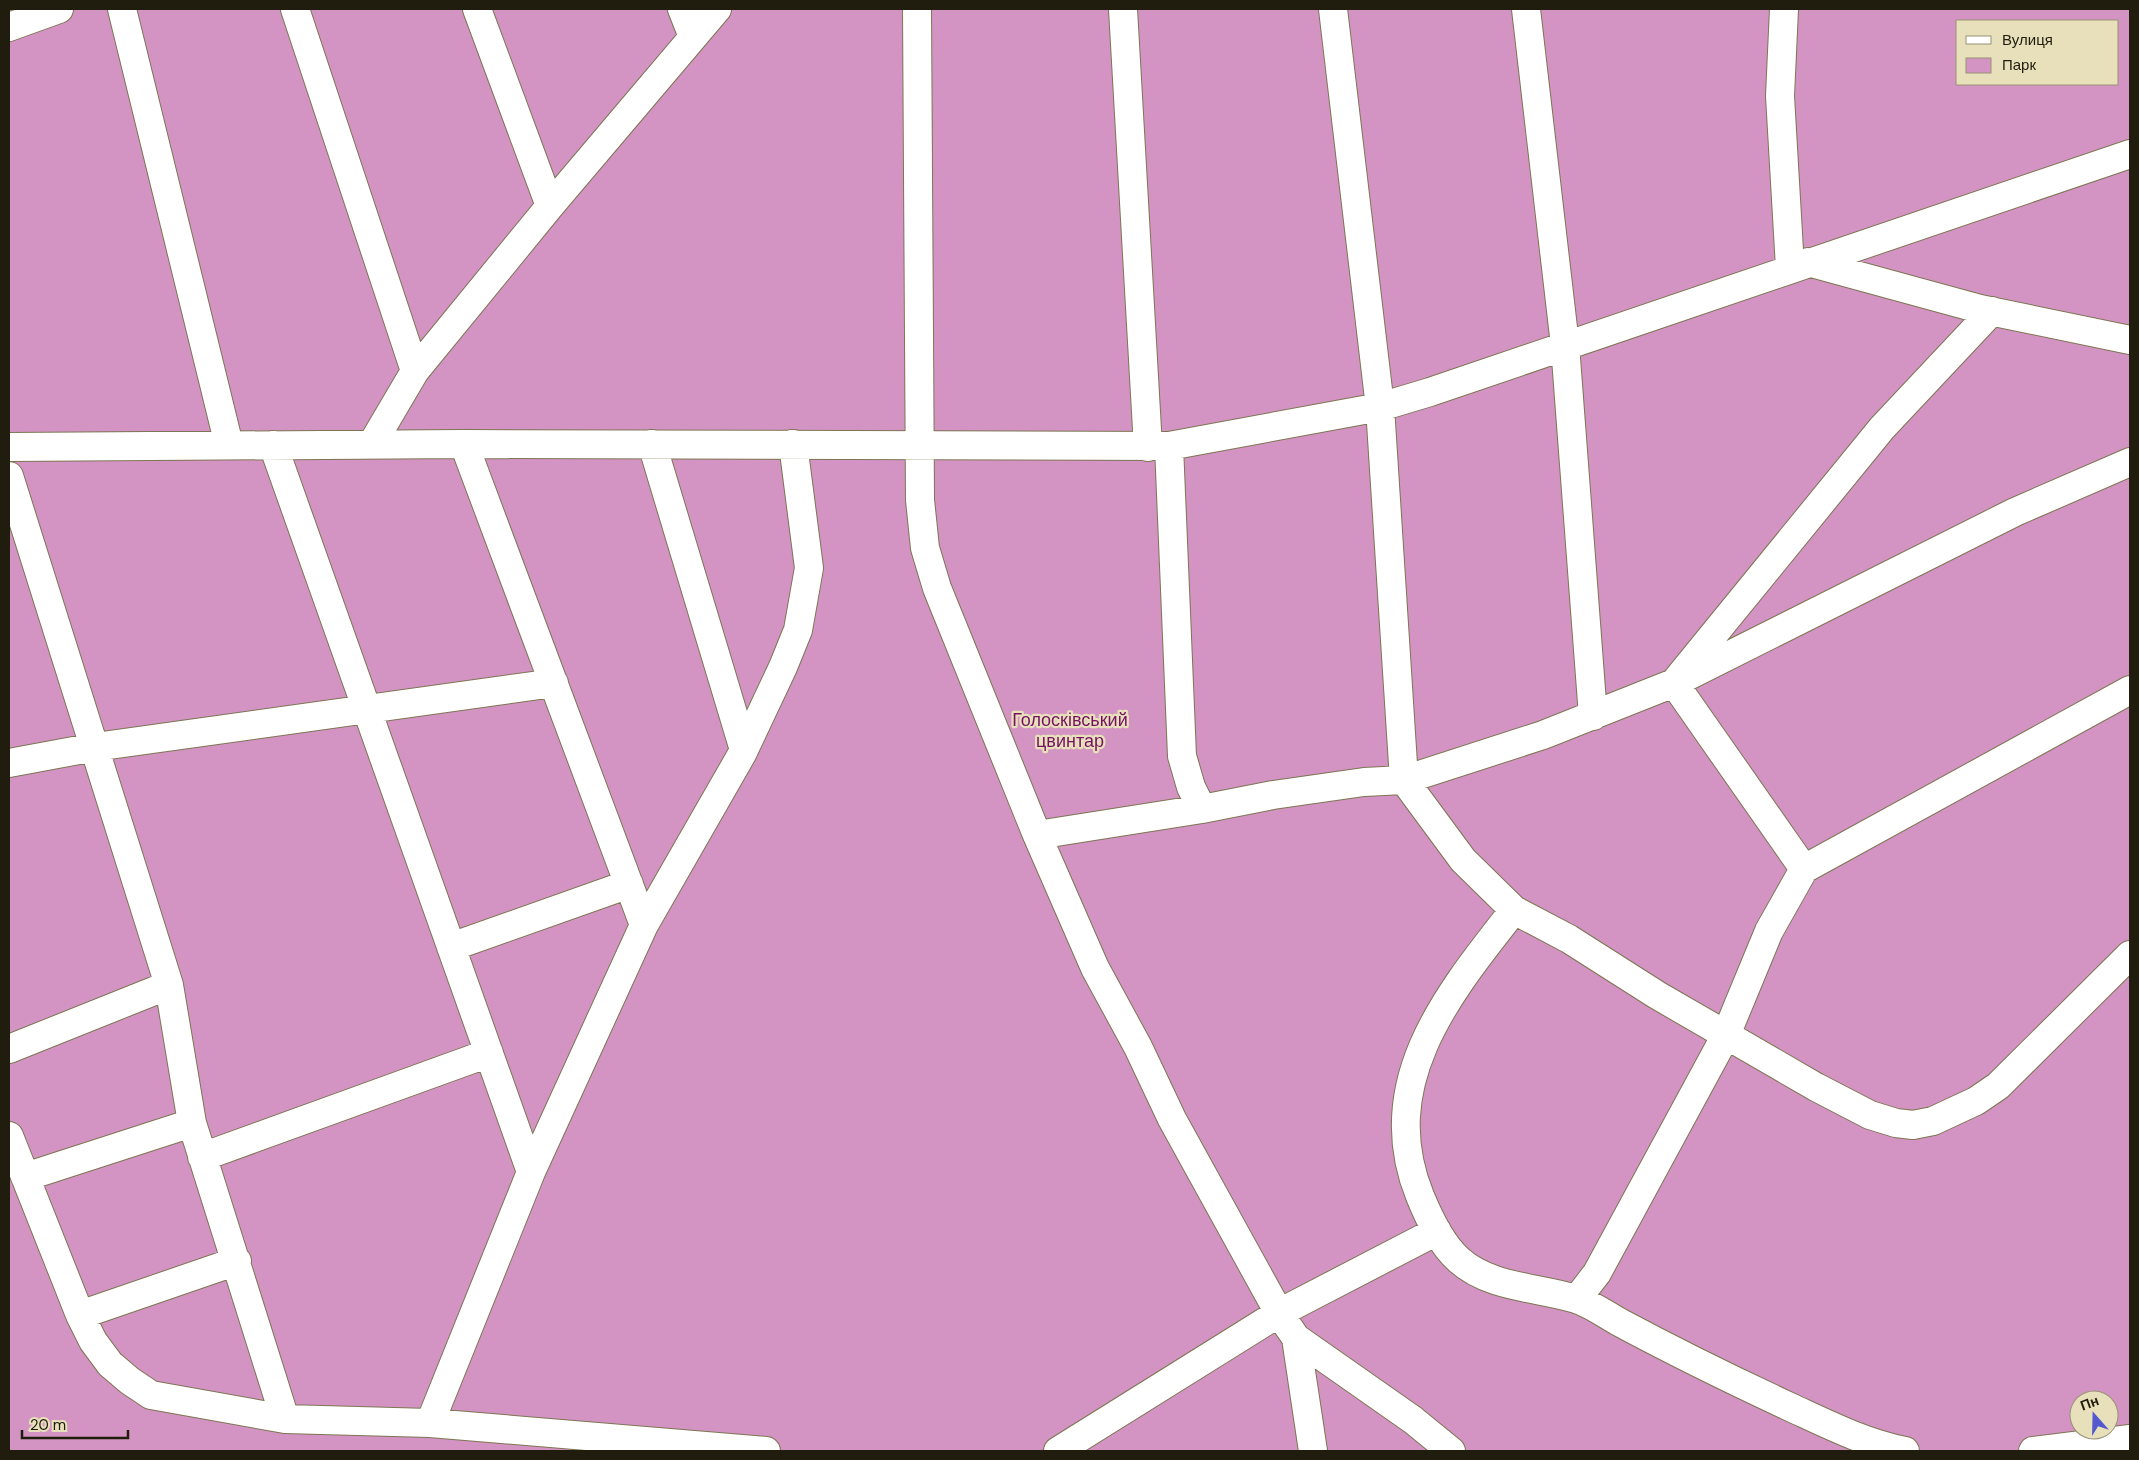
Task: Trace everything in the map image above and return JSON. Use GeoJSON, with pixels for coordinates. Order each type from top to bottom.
{"type":"FeatureCollection","features":[{"type":"Feature","properties":{"kind":"street"},"geometry":{"type":"LineString","coordinates":[[9,27],[59,9]]}},
{"type":"Feature","properties":{"kind":"street"},"geometry":{"type":"LineString","coordinates":[[122,9],[229,445]]}},
{"type":"Feature","properties":{"kind":"street"},"geometry":{"type":"LineString","coordinates":[[295,9],[415,372]]}},
{"type":"Feature","properties":{"kind":"street"},"geometry":{"type":"LineString","coordinates":[[477,9],[550,206]]}},
{"type":"Feature","properties":{"kind":"street"},"geometry":{"type":"LineString","coordinates":[[682,9],[694,37]]}},
{"type":"Feature","properties":{"kind":"street"},"geometry":{"type":"LineString","coordinates":[[372,444],[415,372],[550,206],[717,9]]}},
{"type":"Feature","properties":{"kind":"street"},"geometry":{"type":"LineString","coordinates":[[917,9],[920,500],[925,548],[937,588],[1037,835],[1095,968],[1138,1047],[1172,1119],[1278,1313],[1296,1338],[1413,1420],[1451,1451]]}},
{"type":"Feature","properties":{"kind":"street"},"geometry":{"type":"LineString","coordinates":[[1123,9],[1182,756],[1191,787],[1202,809]]}},
{"type":"Feature","properties":{"kind":"street"},"geometry":{"type":"LineString","coordinates":[[1333,9],[1380,407],[1404,780],[1463,860],[1514,910],[1569,939],[1657,996],[1816,1087],[1870,1115],[1896,1123],[1913,1125],[1933,1121],[1956,1111],[1998,1086],[2130,955]]}},
{"type":"Feature","properties":{"kind":"street"},"geometry":{"type":"LineString","coordinates":[[1526,9],[1565,345],[1593,716]]}},
{"type":"Feature","properties":{"kind":"street"},"geometry":{"type":"LineString","coordinates":[[1784,9],[1780,96],[1799,265]]}},
{"type":"Feature","properties":{"kind":"street"},"geometry":{"type":"LineString","coordinates":[[9,447],[273,444],[793,444],[1159,447],[1380,407],[2130,154]]}},
{"type":"Feature","properties":{"kind":"street"},"geometry":{"type":"LineString","coordinates":[[1799,265],[1992,311],[2130,340]]}},
{"type":"Feature","properties":{"kind":"street"},"geometry":{"type":"LineString","coordinates":[[1674,683],[1882,428],[1992,311]]}},
{"type":"Feature","properties":{"kind":"street"},"geometry":{"type":"LineString","coordinates":[[273,444],[531,1172]]}},
{"type":"Feature","properties":{"kind":"street"},"geometry":{"type":"LineString","coordinates":[[464,444],[644,925]]}},
{"type":"Feature","properties":{"kind":"street"},"geometry":{"type":"LineString","coordinates":[[652,444],[744,750]]}},
{"type":"Feature","properties":{"kind":"street"},"geometry":{"type":"LineString","coordinates":[[430,1422],[531,1172],[644,925],[744,750],[798,630],[806,595],[809,568],[793,444]]}},
{"type":"Feature","properties":{"kind":"street"},"geometry":{"type":"LineString","coordinates":[[1037,835],[1202,809],[1273,795],[1364,782],[1404,780],[1544,735],[1674,683],[2014,512],[2130,462]]}},
{"type":"Feature","properties":{"kind":"street"},"geometry":{"type":"LineString","coordinates":[[9,476],[169,985],[192,1123],[237,1261],[285,1419]]}},
{"type":"Feature","properties":{"kind":"street"},"geometry":{"type":"LineString","coordinates":[[9,763],[94,747],[554,683]]}},
{"type":"Feature","properties":{"kind":"street"},"geometry":{"type":"LineString","coordinates":[[1674,683],[1804,869]]}},
{"type":"Feature","properties":{"kind":"street"},"geometry":{"type":"LineString","coordinates":[[1577,1299],[1597,1273],[1726,1035],[1769,931],[1804,869],[2130,690]]}},
{"type":"Feature","properties":{"kind":"street"},"geometry":{"type":"LineString","coordinates":[[451,947],[629,884]]}},
{"type":"Feature","properties":{"kind":"street"},"geometry":{"type":"LineString","coordinates":[[1514,910],[1460,978],[1429,1030],[1411,1076],[1404,1116],[1406,1152],[1414,1182],[1437,1232],[1459,1260],[1489,1278],[1577,1299],[1706,1368],[1796,1410],[1877,1446],[1905,1451]]}},
{"type":"Feature","properties":{"kind":"street"},"geometry":{"type":"LineString","coordinates":[[9,1049],[169,985]]}},
{"type":"Feature","properties":{"kind":"street"},"geometry":{"type":"LineString","coordinates":[[202,1157],[489,1053]]}},
{"type":"Feature","properties":{"kind":"street"},"geometry":{"type":"LineString","coordinates":[[25,1177],[192,1123]]}},
{"type":"Feature","properties":{"kind":"street"},"geometry":{"type":"LineString","coordinates":[[9,1136],[80,1315],[93,1341],[110,1364],[151,1395],[285,1419],[430,1422],[766,1451]]}},
{"type":"Feature","properties":{"kind":"street"},"geometry":{"type":"LineString","coordinates":[[1058,1451],[1278,1313],[1437,1232]]}},
{"type":"Feature","properties":{"kind":"street"},"geometry":{"type":"LineString","coordinates":[[80,1315],[237,1261]]}},
{"type":"Feature","properties":{"kind":"street"},"geometry":{"type":"LineString","coordinates":[[1296,1338],[1313,1451]]}},
{"type":"Feature","properties":{"kind":"street"},"geometry":{"type":"LineString","coordinates":[[2033,1451],[2130,1439]]}},
{"type":"Feature","properties":{"kind":"green space","name":"Голосківський цвинтар"},"geometry":{"type":"Polygon","coordinates":[[[9,9],[2130,9],[2130,1451],[9,1451],[9,9]]]}}]}
